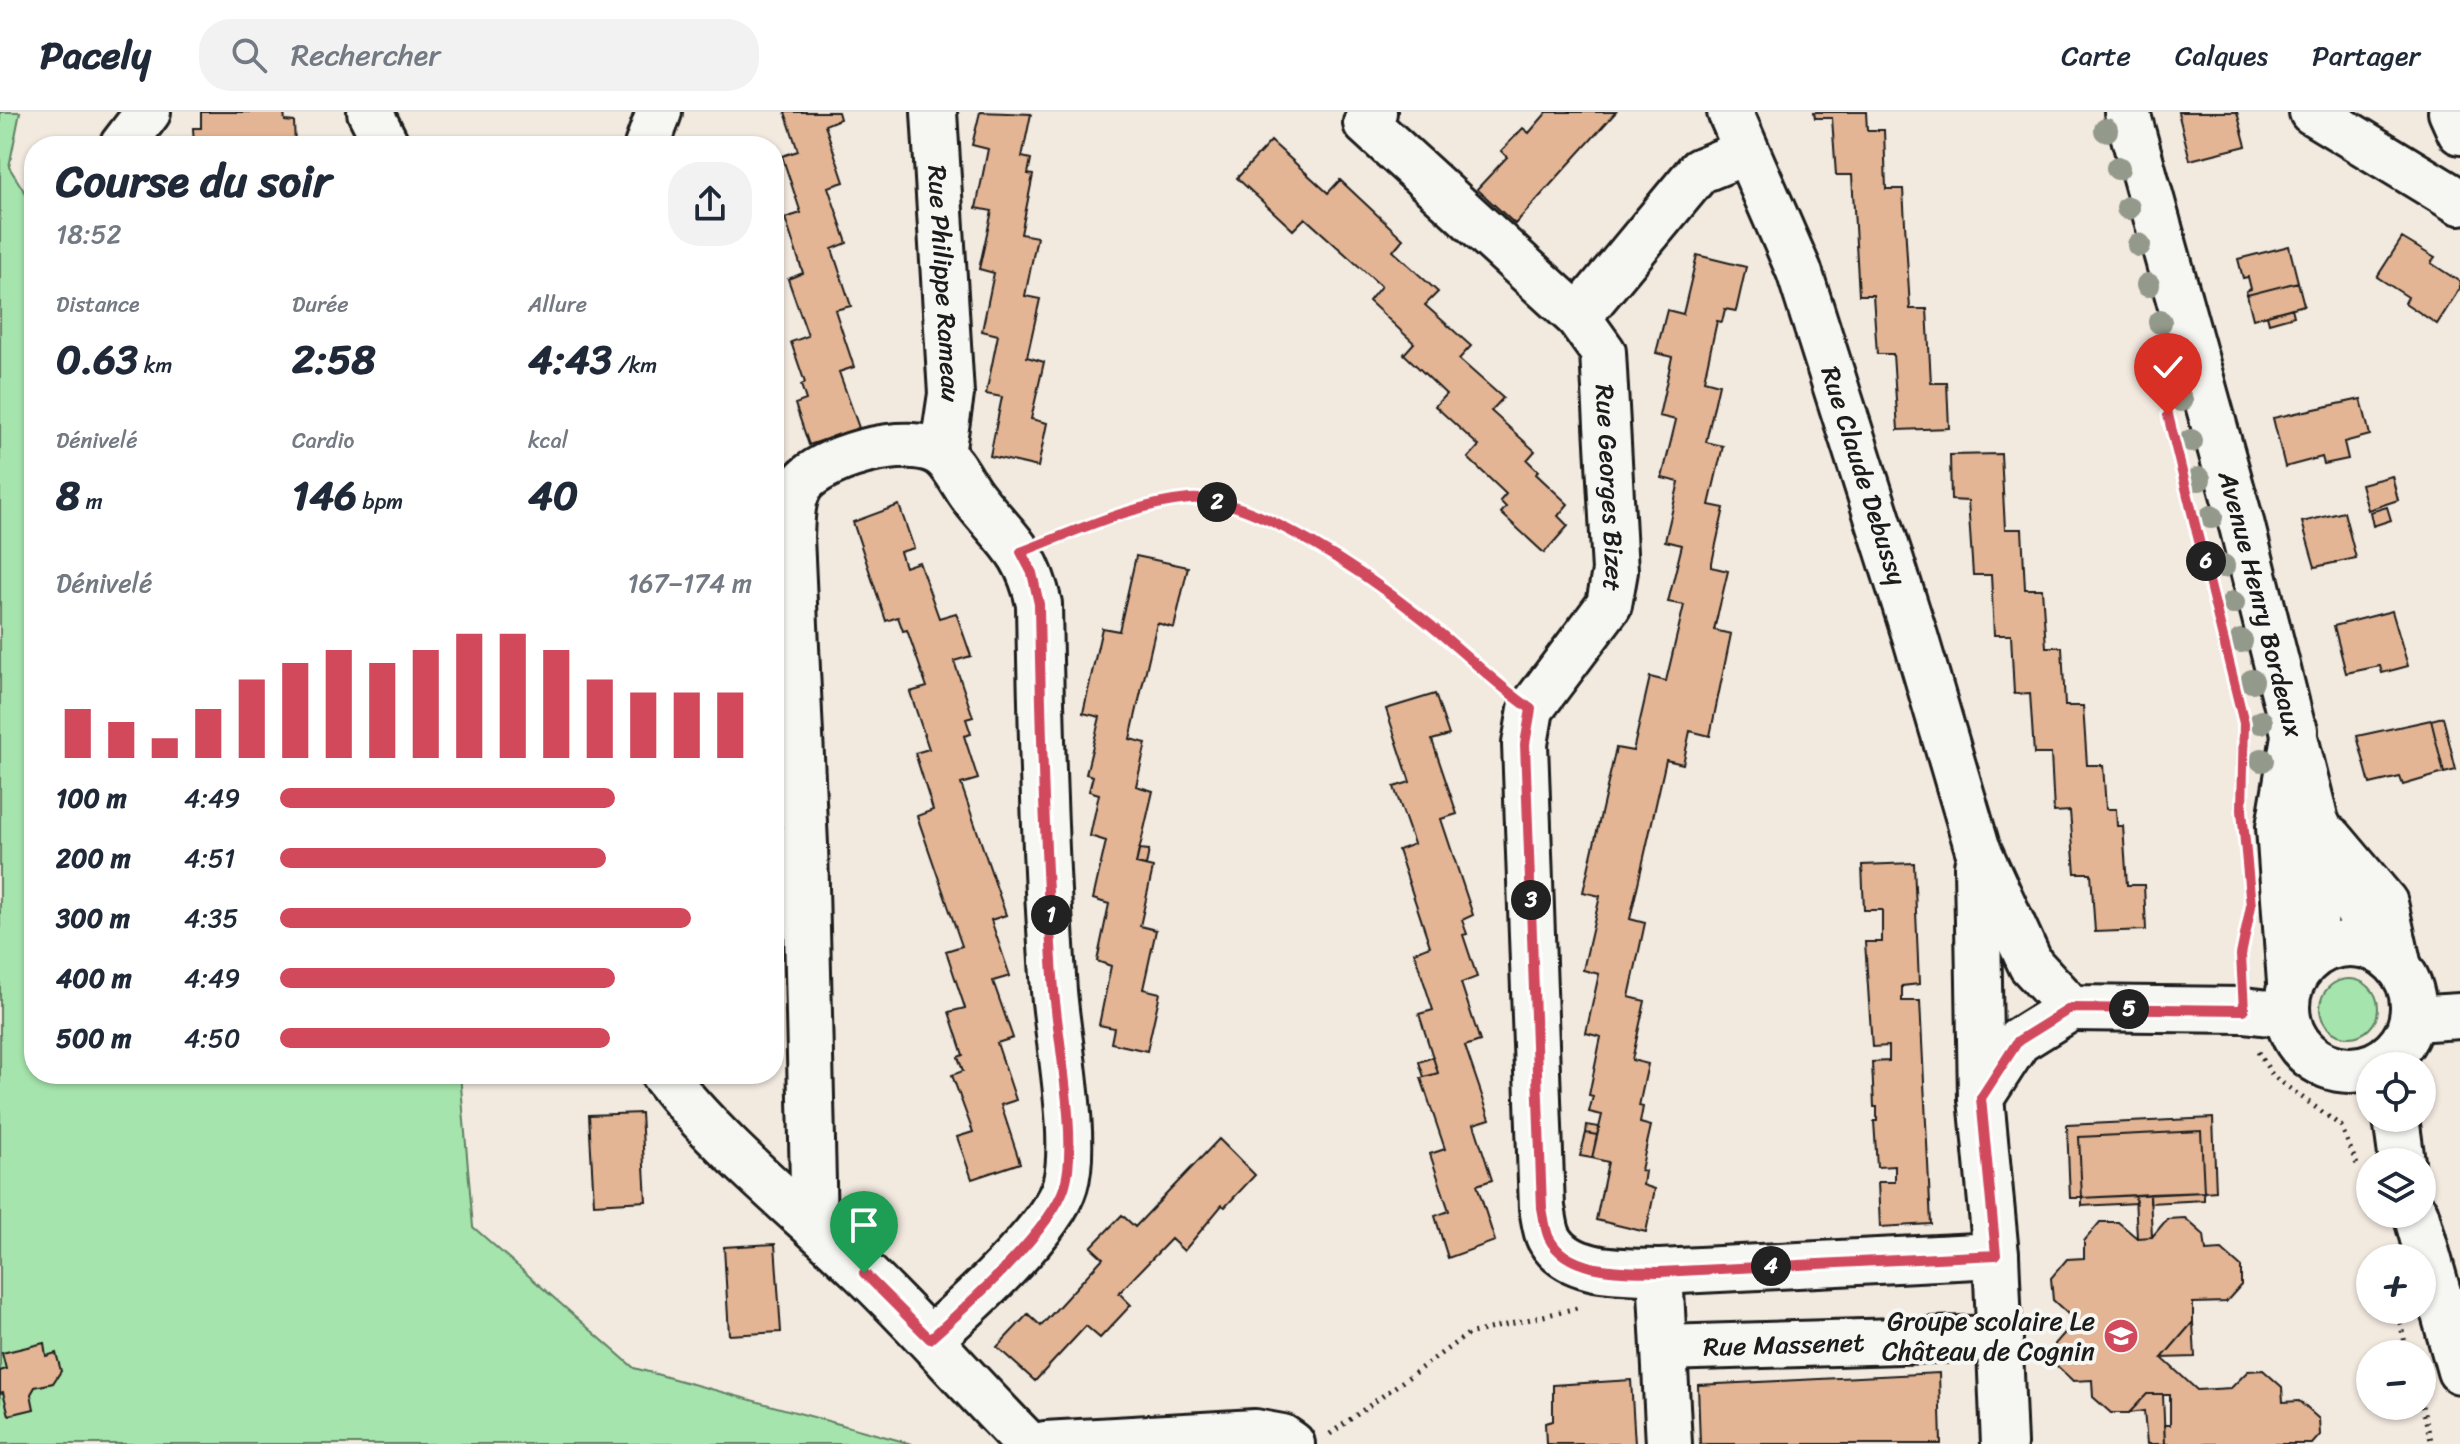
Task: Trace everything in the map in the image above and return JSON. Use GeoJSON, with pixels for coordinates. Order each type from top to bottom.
{"type":"FeatureCollection","features":[{"type":"Feature","properties":{"kind":"street"},"geometry":{"type":"LineString","coordinates":[[130,136],[148,112]]}},
{"type":"Feature","properties":{"kind":"street"},"geometry":{"type":"LineString","coordinates":[[370,112],[382,136]]}},
{"type":"Feature","properties":{"kind":"street"},"geometry":{"type":"LineString","coordinates":[[651,136],[659,112]]}},
{"type":"Feature","properties":{"kind":"street","name":"Rue Philippe Rameau"},"geometry":{"type":"LineString","coordinates":[[934,112],[951,394],[942,454]]}},
{"type":"Feature","properties":{"kind":"street","name":"Rue Georges Bizet"},"geometry":{"type":"LineString","coordinates":[[1374,112],[1366,123],[1578,317],[1603,352],[1615,571],[1609,605],[1531,709],[1525,744],[1545,1223],[1549,1238],[1562,1253],[1582,1263],[1608,1270],[1660,1272],[1996,1255]]}},
{"type":"Feature","properties":{"kind":"street","name":"Rue Claude Debussy"},"geometry":{"type":"LineString","coordinates":[[1730,112],[1799,271],[1915,636],[1977,847],[2031,965],[2071,1008]]}},
{"type":"Feature","properties":{"kind":"street","name":"Avenue Henry Bordeaux"},"geometry":{"type":"LineString","coordinates":[[2127,112],[2295,730],[2316,821],[2353,903],[2390,959]]}},
{"type":"Feature","properties":{"kind":"street"},"geometry":{"type":"LineString","coordinates":[[2312,112],[2460,202]]}},
{"type":"Feature","properties":{"kind":"street"},"geometry":{"type":"LineString","coordinates":[[2451,112],[2460,132]]}},
{"type":"Feature","properties":{"kind":"street"},"geometry":{"type":"LineString","coordinates":[[1578,317],[1699,171],[1746,152]]}},
{"type":"Feature","properties":{"kind":"street"},"geometry":{"type":"LineString","coordinates":[[814,1225],[805,845],[791,537],[794,500],[805,480],[836,461],[919,443],[942,454],[974,498],[1021,552],[1032,573],[1039,604],[1054,991],[1069,1152],[1065,1185],[1049,1215],[1016,1254],[930,1339]]}},
{"type":"Feature","properties":{"kind":"street"},"geometry":{"type":"LineString","coordinates":[[2295,730],[2279,827],[2297,984],[2294,1038],[2309,1056],[2330,1067],[2356,1065]]}},
{"type":"Feature","properties":{"kind":"street","name":"Avenue Henry Bordeaux"},"geometry":{"type":"LineString","coordinates":[[2297,984],[2316,821]]}},
{"type":"Feature","properties":{"kind":"street","name":"Rue Claude Debussy"},"geometry":{"type":"LineString","coordinates":[[1977,847],[1981,1098],[1996,1255],[2004,1444]]}},
{"type":"Feature","properties":{"kind":"street"},"geometry":{"type":"LineString","coordinates":[[1981,1098],[2018,1041],[2071,1008],[2244,1010],[2297,984],[2337,944],[2359,944],[2390,959],[2413,1001],[2386,1052]]}},
{"type":"Feature","properties":{"kind":"street"},"geometry":{"type":"LineString","coordinates":[[2399,1052],[2460,1016]]}},
{"type":"Feature","properties":{"kind":"street"},"geometry":{"type":"LineString","coordinates":[[672,1084],[930,1339],[942,1358],[1028,1444]]}},
{"type":"Feature","properties":{"kind":"street"},"geometry":{"type":"LineString","coordinates":[[2420,1228],[2460,1371]]}},
{"type":"Feature","properties":{"kind":"street"},"geometry":{"type":"LineString","coordinates":[[1660,1272],[1669,1444]]}},
{"type":"Feature","properties":{"kind":"street","name":"Rue Massenet"},"geometry":{"type":"LineString","coordinates":[[1664,1348],[2000,1338]]}},
{"type":"Feature","properties":{"kind":"street"},"geometry":{"type":"LineString","coordinates":[[1045,1444],[1255,1432],[1310,1439]]}},
{"type":"Feature","properties":{"kind":"path"},"geometry":{"type":"LineString","coordinates":[[1021,552],[1152,507],[1191,499],[1221,503],[1262,517],[1357,573],[1420,616],[1498,686],[1531,709]]}},
{"type":"Feature","properties":{"kind":"path"},"geometry":{"type":"LineString","coordinates":[[2236,684],[2244,723],[2244,780]]}},
{"type":"Feature","properties":{"kind":"path"},"geometry":{"type":"LineString","coordinates":[[2246,930],[2241,955],[2244,1010],[2249,1034],[2273,1076],[2341,1126],[2356,1159]]}},
{"type":"Feature","properties":{"kind":"path"},"geometry":{"type":"LineString","coordinates":[[1310,1439],[1468,1334],[1553,1311],[1584,1307]]}},
{"type":"Feature","properties":{"kind":"path"},"geometry":{"type":"LineString","coordinates":[[2426,1420],[2432,1444]]}},
{"type":"Feature","properties":{"kind":"green space"},"geometry":{"type":"Polygon","coordinates":[[[0,112],[20,112],[9,167],[24,191],[24,1084],[461,1084],[473,1227],[634,1368],[912,1444],[0,1444],[0,112]]]}},
{"type":"Feature","properties":{"kind":"green space"},"geometry":{"type":"Polygon","coordinates":[[[2349,979],[2370,987],[2378,1008],[2370,1029],[2349,1037],[2328,1029],[2320,1008],[2328,987],[2349,979]]]}},
{"type":"Feature","properties":{"kind":"building"},"geometry":{"type":"Polygon","coordinates":[[[201,112],[284,112],[285,121],[294,122],[295,136],[193,136],[193,128],[201,128],[201,112]]]}},
{"type":"Feature","properties":{"kind":"building"},"geometry":{"type":"Polygon","coordinates":[[[785,112],[838,112],[840,119],[825,125],[844,182],[828,187],[847,243],[832,249],[851,306],[835,310],[854,367],[839,372],[859,428],[809,445],[795,404],[806,400],[801,385],[805,383],[791,342],[808,336],[788,279],[803,273],[785,218],[801,213],[784,162],[784,155],[798,151],[785,112]]]}},
{"type":"Feature","properties":{"kind":"building"},"geometry":{"type":"Polygon","coordinates":[[[980,112],[1031,114],[1022,157],[1031,159],[1028,174],[1033,175],[1021,234],[1037,237],[1025,296],[1040,299],[1027,357],[1044,362],[1031,419],[1047,423],[1038,467],[990,456],[1002,397],[986,394],[998,335],[982,331],[994,273],[979,269],[992,211],[976,208],[988,149],[972,145],[980,112]]]}},
{"type":"Feature","properties":{"kind":"building"},"geometry":{"type":"Polygon","coordinates":[[[1547,112],[1616,112],[1515,224],[1477,189],[1507,157],[1501,151],[1523,128],[1529,133],[1547,112]]]}},
{"type":"Feature","properties":{"kind":"building"},"geometry":{"type":"Polygon","coordinates":[[[1814,112],[1866,112],[1867,130],[1884,130],[1886,189],[1903,189],[1910,309],[1927,309],[1931,383],[1947,383],[1949,428],[1898,430],[1893,354],[1877,354],[1873,295],[1859,295],[1852,175],[1836,175],[1832,118],[1815,118],[1814,112]]]}},
{"type":"Feature","properties":{"kind":"building"},"geometry":{"type":"Polygon","coordinates":[[[2178,112],[2237,112],[2246,146],[2190,160],[2178,112]]]}},
{"type":"Feature","properties":{"kind":"building"},"geometry":{"type":"Polygon","coordinates":[[[1271,141],[1328,193],[1340,180],[1403,239],[1393,251],[1438,292],[1425,305],[1471,346],[1459,359],[1503,398],[1491,411],[1535,451],[1527,460],[1538,471],[1536,474],[1568,504],[1558,516],[1568,526],[1544,553],[1501,513],[1506,507],[1500,501],[1506,494],[1468,458],[1479,446],[1435,406],[1446,394],[1404,354],[1414,343],[1369,301],[1381,286],[1305,218],[1293,230],[1237,178],[1271,141]]]}},
{"type":"Feature","properties":{"kind":"building"},"geometry":{"type":"Polygon","coordinates":[[[2402,238],[2435,258],[2431,263],[2460,282],[2460,288],[2437,324],[2405,303],[2408,297],[2377,277],[2402,238]]]}},
{"type":"Feature","properties":{"kind":"building"},"geometry":{"type":"Polygon","coordinates":[[[2289,246],[2298,282],[2247,295],[2246,291],[2251,289],[2248,277],[2243,278],[2238,259],[2289,246]]]}},
{"type":"Feature","properties":{"kind":"building"},"geometry":{"type":"Polygon","coordinates":[[[1697,255],[1746,267],[1736,311],[1725,309],[1722,322],[1717,321],[1704,380],[1719,384],[1706,442],[1723,446],[1709,505],[1724,508],[1711,567],[1728,571],[1714,630],[1731,634],[1710,736],[1690,731],[1683,764],[1666,760],[1630,919],[1645,923],[1629,997],[1645,1001],[1632,1060],[1648,1064],[1639,1106],[1643,1107],[1640,1123],[1651,1126],[1641,1170],[1645,1171],[1643,1185],[1655,1189],[1646,1232],[1596,1220],[1608,1162],[1592,1158],[1602,1115],[1589,1112],[1593,1096],[1589,1095],[1601,1037],[1586,1033],[1599,974],[1583,970],[1600,896],[1583,892],[1616,748],[1633,751],[1650,677],[1666,681],[1684,605],[1668,602],[1682,545],[1665,541],[1679,482],[1662,478],[1676,420],[1659,416],[1672,357],[1656,353],[1667,310],[1683,314],[1697,255]]]}},
{"type":"Feature","properties":{"kind":"building"},"geometry":{"type":"Polygon","coordinates":[[[2298,282],[2304,305],[2253,319],[2247,295],[2298,282]]]}},
{"type":"Feature","properties":{"kind":"building"},"geometry":{"type":"Polygon","coordinates":[[[2292,308],[2294,316],[2269,323],[2267,315],[2292,308]]]}},
{"type":"Feature","properties":{"kind":"building"},"geometry":{"type":"Polygon","coordinates":[[[2361,399],[2370,435],[2344,442],[2348,459],[2324,464],[2322,457],[2285,467],[2273,418],[2361,399]]]}},
{"type":"Feature","properties":{"kind":"building"},"geometry":{"type":"Polygon","coordinates":[[[2001,454],[2005,529],[2022,529],[2025,589],[2042,589],[2046,647],[2062,647],[2065,706],[2083,706],[2087,765],[2103,765],[2106,809],[2116,809],[2117,826],[2123,826],[2127,885],[2144,885],[2146,930],[2095,932],[2091,873],[2075,873],[2070,811],[2054,812],[2051,754],[2034,754],[2030,693],[2014,694],[2011,635],[1994,635],[1991,575],[1973,575],[1968,501],[1951,500],[1950,455],[2001,454]]]}},
{"type":"Feature","properties":{"kind":"building"},"geometry":{"type":"Polygon","coordinates":[[[2392,476],[2398,500],[2368,510],[2361,484],[2392,476]]]}},
{"type":"Feature","properties":{"kind":"building"},"geometry":{"type":"Polygon","coordinates":[[[899,505],[914,548],[900,552],[905,567],[919,562],[939,618],[956,613],[971,656],[954,661],[973,717],[966,719],[971,734],[964,736],[978,779],[961,784],[1006,915],[991,920],[1010,976],[993,981],[1013,1038],[997,1043],[1016,1100],[1001,1105],[1020,1163],[972,1179],[957,1137],[973,1132],[952,1075],[963,1071],[958,1057],[963,1055],[949,1012],[965,1008],[946,951],[962,946],[917,816],[933,810],[915,753],[929,749],[910,692],[927,687],[907,630],[903,631],[898,617],[886,621],[853,522],[899,505]]]}},
{"type":"Feature","properties":{"kind":"building"},"geometry":{"type":"Polygon","coordinates":[[[2387,507],[2391,520],[2373,526],[2370,512],[2387,507]]]}},
{"type":"Feature","properties":{"kind":"building"},"geometry":{"type":"Polygon","coordinates":[[[2344,512],[2356,558],[2315,567],[2302,522],[2344,512]]]}},
{"type":"Feature","properties":{"kind":"building"},"geometry":{"type":"Polygon","coordinates":[[[1136,556],[1188,567],[1174,628],[1157,623],[1130,739],[1146,743],[1136,786],[1153,791],[1136,864],[1153,868],[1140,926],[1156,930],[1143,989],[1160,993],[1147,1051],[1111,1043],[1114,1028],[1099,1025],[1111,966],[1097,961],[1109,904],[1093,899],[1106,841],[1090,836],[1099,794],[1089,791],[1093,776],[1086,774],[1100,717],[1083,713],[1102,628],[1119,631],[1136,556]]]}},
{"type":"Feature","properties":{"kind":"building"},"geometry":{"type":"Polygon","coordinates":[[[2392,611],[2408,666],[2382,673],[2380,666],[2346,673],[2334,626],[2392,611]]]}},
{"type":"Feature","properties":{"kind":"building"},"geometry":{"type":"Polygon","coordinates":[[[1435,694],[1449,735],[1432,740],[1457,814],[1441,819],[1473,915],[1462,920],[1467,934],[1463,935],[1477,977],[1461,983],[1480,1041],[1465,1046],[1490,1119],[1474,1124],[1492,1180],[1477,1185],[1495,1241],[1448,1258],[1435,1216],[1449,1211],[1430,1154],[1445,1149],[1421,1078],[1438,1073],[1419,1014],[1433,1010],[1414,952],[1430,946],[1398,850],[1414,844],[1394,787],[1410,782],[1386,709],[1435,694]]]}},
{"type":"Feature","properties":{"kind":"building"},"geometry":{"type":"Polygon","coordinates":[[[2443,717],[2456,770],[2444,773],[2431,720],[2443,717]]]}},
{"type":"Feature","properties":{"kind":"building"},"geometry":{"type":"Polygon","coordinates":[[[2431,720],[2444,773],[2403,785],[2400,777],[2370,784],[2357,736],[2431,720]]]}},
{"type":"Feature","properties":{"kind":"building"},"geometry":{"type":"Polygon","coordinates":[[[1139,849],[1149,850],[1146,866],[1136,864],[1139,849]]]}},
{"type":"Feature","properties":{"kind":"building"},"geometry":{"type":"Polygon","coordinates":[[[1914,863],[1919,984],[1902,986],[1902,1001],[1920,1001],[1931,1224],[1880,1227],[1878,1182],[1895,1182],[1895,1166],[1877,1167],[1874,1121],[1877,1121],[1877,1107],[1874,1107],[1872,1062],[1889,1061],[1889,1046],[1872,1047],[1865,942],[1882,942],[1882,910],[1864,910],[1862,865],[1914,863]]]}},
{"type":"Feature","properties":{"kind":"building"},"geometry":{"type":"Polygon","coordinates":[[[1433,1057],[1438,1073],[1424,1077],[1419,1062],[1433,1057]]]}},
{"type":"Feature","properties":{"kind":"building"},"geometry":{"type":"Polygon","coordinates":[[[641,1113],[646,1201],[594,1204],[589,1115],[641,1113]]]}},
{"type":"Feature","properties":{"kind":"building"},"geometry":{"type":"Polygon","coordinates":[[[2213,1118],[2216,1191],[2204,1192],[2201,1131],[2079,1137],[2082,1198],[2070,1198],[2067,1125],[2213,1118]]]}},
{"type":"Feature","properties":{"kind":"building"},"geometry":{"type":"Polygon","coordinates":[[[1587,1125],[1599,1127],[1597,1135],[1586,1133],[1587,1125]]]}},
{"type":"Feature","properties":{"kind":"building"},"geometry":{"type":"Polygon","coordinates":[[[2201,1131],[2204,1192],[2082,1198],[2079,1137],[2201,1131]]]}},
{"type":"Feature","properties":{"kind":"building"},"geometry":{"type":"Polygon","coordinates":[[[1586,1133],[1597,1135],[1592,1158],[1580,1156],[1586,1133]]]}},
{"type":"Feature","properties":{"kind":"building"},"geometry":{"type":"Polygon","coordinates":[[[1219,1139],[1255,1175],[1225,1207],[1222,1205],[1184,1251],[1171,1239],[1119,1293],[1131,1305],[1100,1338],[1086,1326],[1035,1381],[997,1347],[1028,1314],[1041,1326],[1103,1258],[1091,1247],[1122,1215],[1135,1227],[1219,1139]]]}},
{"type":"Feature","properties":{"kind":"building"},"geometry":{"type":"Polygon","coordinates":[[[2204,1192],[2204,1200],[2150,1203],[2150,1194],[2204,1192]]]}},
{"type":"Feature","properties":{"kind":"building"},"geometry":{"type":"Polygon","coordinates":[[[2150,1194],[2152,1237],[2137,1238],[2135,1195],[2150,1194]]]}},
{"type":"Feature","properties":{"kind":"building"},"geometry":{"type":"Polygon","coordinates":[[[2135,1195],[2136,1203],[2082,1206],[2082,1198],[2135,1195]]]}},
{"type":"Feature","properties":{"kind":"building","name":"Groupe scolaire Le Château de Cognin"},"geometry":{"type":"Polygon","coordinates":[[[2185,1218],[2204,1235],[2206,1251],[2222,1250],[2241,1267],[2241,1285],[2226,1302],[2193,1303],[2193,1322],[2162,1358],[2197,1390],[2231,1388],[2248,1371],[2263,1370],[2282,1387],[2283,1402],[2299,1401],[2319,1419],[2320,1435],[2312,1444],[2165,1444],[2164,1425],[2170,1425],[2170,1394],[2147,1394],[2129,1413],[2111,1413],[2093,1397],[2092,1380],[2073,1381],[2056,1365],[2055,1344],[2069,1328],[2069,1315],[2053,1300],[2051,1278],[2067,1259],[2084,1258],[2084,1241],[2100,1222],[2118,1222],[2137,1238],[2152,1237],[2167,1219],[2185,1218]]]}},
{"type":"Feature","properties":{"kind":"building"},"geometry":{"type":"Polygon","coordinates":[[[775,1244],[781,1332],[729,1335],[724,1247],[775,1244]]]}},
{"type":"Feature","properties":{"kind":"building"},"geometry":{"type":"Polygon","coordinates":[[[2193,1322],[2195,1357],[2162,1358],[2193,1322]]]}},
{"type":"Feature","properties":{"kind":"building"},"geometry":{"type":"Polygon","coordinates":[[[44,1343],[46,1356],[56,1353],[61,1371],[53,1383],[35,1387],[31,1394],[34,1409],[9,1415],[3,1392],[0,1393],[0,1371],[6,1369],[2,1353],[44,1343]]]}},
{"type":"Feature","properties":{"kind":"building"},"geometry":{"type":"Polygon","coordinates":[[[1939,1373],[1941,1444],[1700,1444],[1698,1385],[1939,1373]]]}},
{"type":"Feature","properties":{"kind":"building"},"geometry":{"type":"Polygon","coordinates":[[[1631,1380],[1635,1444],[1546,1444],[1545,1423],[1553,1421],[1553,1385],[1631,1380]]]}},
{"type":"Feature","properties":{"kind":"building"},"geometry":{"type":"Polygon","coordinates":[[[2147,1394],[2163,1394],[2165,1444],[2147,1444],[2144,1411],[2129,1413],[2147,1394]]]}},
{"type":"Feature","properties":{"kind":"place","name":"Groupe scolaire Le Château de Cognin"},"geometry":{"type":"Point","coordinates":[2121,1336]}},
{"type":"Feature","properties":{"kind":"route"},"geometry":{"type":"LineString","coordinates":[[864,1273],[930,1339],[1016,1254],[1049,1215],[1065,1185],[1069,1152],[1054,991],[1039,604],[1032,573],[1021,552],[1083,528],[1191,499],[1221,503],[1262,517],[1301,538],[1420,616],[1498,686],[1531,709],[1525,744],[1542,1208],[1549,1238],[1562,1253],[1582,1263],[1608,1270],[1660,1272],[1996,1255],[1981,1098],[2018,1041],[2071,1008],[2244,1010],[2241,955],[2251,906],[2242,810],[2244,723],[2209,571],[2168,415]]}}]}
